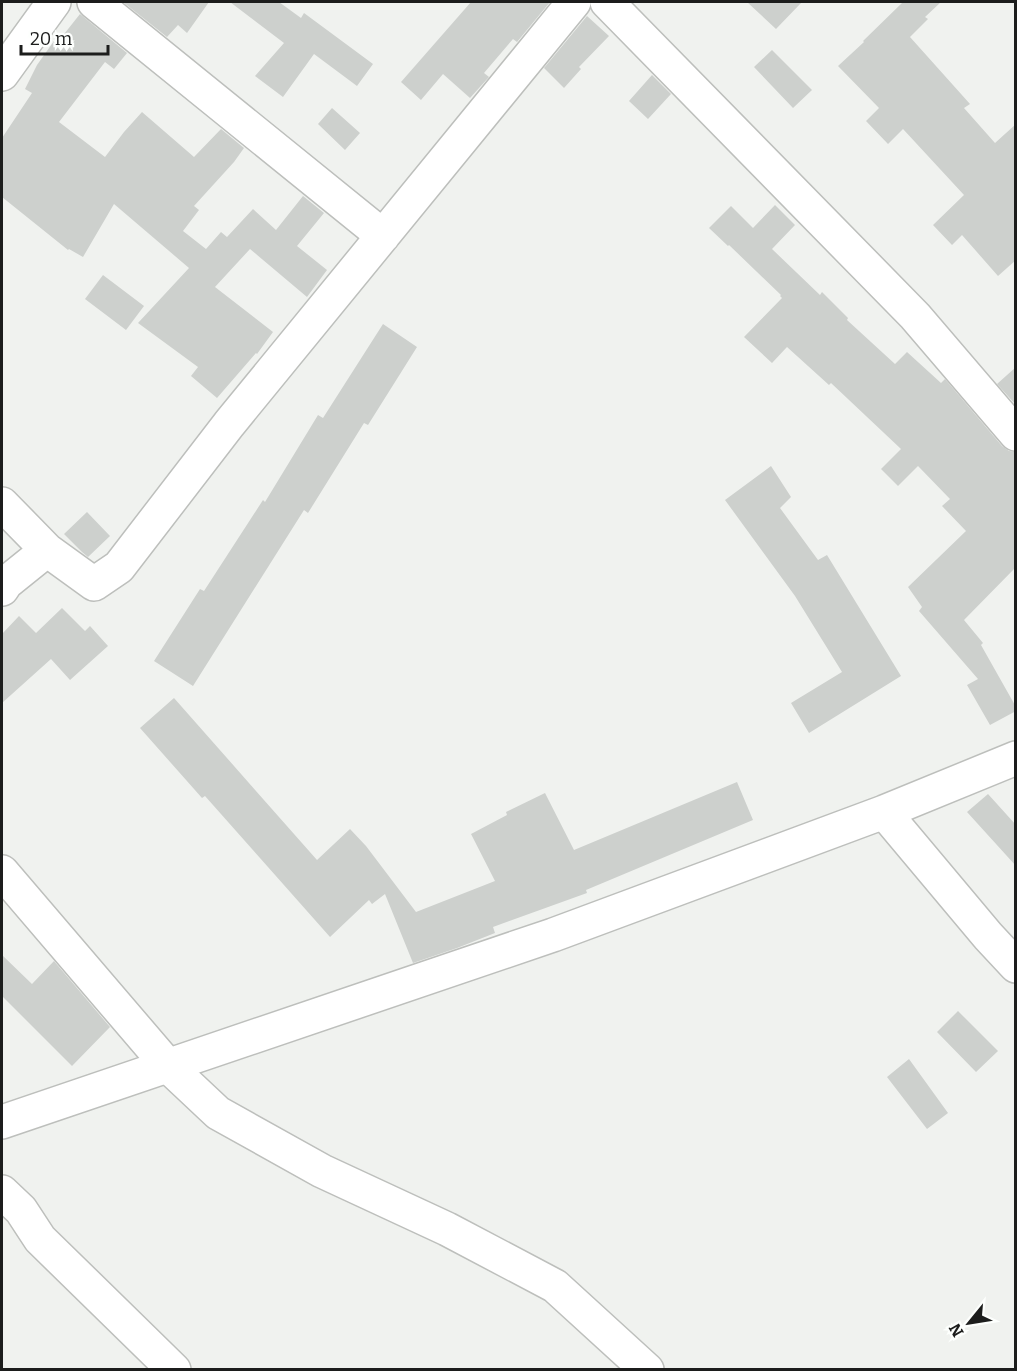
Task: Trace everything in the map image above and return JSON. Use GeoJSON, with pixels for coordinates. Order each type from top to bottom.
{"type":"FeatureCollection","features":[{"type":"Feature","properties":{"kind":"street"},"geometry":{"type":"LineString","coordinates":[[2,74],[54,2]]}},
{"type":"Feature","properties":{"kind":"street"},"geometry":{"type":"LineString","coordinates":[[93,2],[383,236]]}},
{"type":"Feature","properties":{"kind":"street"},"geometry":{"type":"LineString","coordinates":[[2,504],[47,550],[94,584],[119,567],[229,424],[573,2]]}},
{"type":"Feature","properties":{"kind":"street"},"geometry":{"type":"LineString","coordinates":[[607,2],[915,316],[1016,434]]}},
{"type":"Feature","properties":{"kind":"street"},"geometry":{"type":"LineString","coordinates":[[2,589],[47,550]]}},
{"type":"Feature","properties":{"kind":"street"},"geometry":{"type":"LineString","coordinates":[[2,1122],[553,935],[884,812],[1016,758]]}},
{"type":"Feature","properties":{"kind":"street"},"geometry":{"type":"LineString","coordinates":[[884,812],[1016,966]]}},
{"type":"Feature","properties":{"kind":"street"},"geometry":{"type":"LineString","coordinates":[[2,872],[168,1066],[218,1113],[322,1171],[447,1229],[555,1286],[647,1370]]}},
{"type":"Feature","properties":{"kind":"street"},"geometry":{"type":"LineString","coordinates":[[8,1211],[40,1239],[174,1370]]}},
{"type":"Feature","properties":{"kind":"street"},"geometry":{"type":"LineString","coordinates":[[140,1335],[147,1370]]}},
{"type":"Feature","properties":{"kind":"building"},"geometry":{"type":"Polygon","coordinates":[[[123,2],[209,2],[187,33],[178,25],[167,37],[123,2]]]}},
{"type":"Feature","properties":{"kind":"building"},"geometry":{"type":"Polygon","coordinates":[[[230,2],[279,2],[301,18],[304,13],[373,64],[357,86],[314,54],[283,97],[255,76],[284,43],[230,2]]]}},
{"type":"Feature","properties":{"kind":"building"},"geometry":{"type":"Polygon","coordinates":[[[471,2],[550,2],[517,42],[513,39],[484,73],[489,77],[470,98],[443,74],[421,100],[401,82],[471,2]]]}},
{"type":"Feature","properties":{"kind":"building"},"geometry":{"type":"Polygon","coordinates":[[[747,2],[802,2],[776,29],[747,2]]]}},
{"type":"Feature","properties":{"kind":"building"},"geometry":{"type":"Polygon","coordinates":[[[903,2],[941,2],[925,17],[928,19],[910,37],[970,104],[964,108],[995,143],[1016,124],[1016,260],[998,276],[962,235],[952,245],[933,225],[964,195],[903,129],[888,144],[866,121],[879,108],[838,66],[903,2]]]}},
{"type":"Feature","properties":{"kind":"building"},"geometry":{"type":"Polygon","coordinates":[[[80,14],[127,53],[114,69],[105,62],[59,122],[105,157],[142,112],[194,157],[221,129],[244,148],[194,206],[199,210],[183,231],[206,249],[221,232],[227,237],[253,209],[276,230],[303,196],[324,213],[297,246],[327,270],[307,297],[250,249],[215,287],[273,332],[257,354],[217,398],[191,376],[198,367],[138,323],[189,268],[114,204],[83,257],[68,250],[2,197],[2,138],[32,93],[25,89],[37,65],[54,41],[57,43],[80,14]]]}},
{"type":"Feature","properties":{"kind":"building"},"geometry":{"type":"Polygon","coordinates":[[[587,16],[609,36],[579,67],[581,69],[564,88],[544,68],[587,16]]]}},
{"type":"Feature","properties":{"kind":"building"},"geometry":{"type":"Polygon","coordinates":[[[772,50],[812,90],[793,108],[754,67],[772,50]]]}},
{"type":"Feature","properties":{"kind":"building"},"geometry":{"type":"Polygon","coordinates":[[[652,75],[671,94],[648,119],[629,101],[652,75]]]}},
{"type":"Feature","properties":{"kind":"building"},"geometry":{"type":"Polygon","coordinates":[[[332,108],[360,133],[345,150],[318,124],[332,108]]]}},
{"type":"Feature","properties":{"kind":"building"},"geometry":{"type":"Polygon","coordinates":[[[775,205],[795,225],[772,249],[820,295],[822,292],[848,318],[847,320],[895,364],[907,352],[941,383],[945,379],[1002,446],[1009,451],[1016,452],[1016,567],[964,620],[983,643],[981,645],[1016,707],[1016,711],[990,725],[967,685],[978,679],[919,611],[922,607],[908,587],[966,531],[942,506],[950,499],[918,466],[898,486],[881,469],[901,449],[831,383],[829,385],[787,347],[772,363],[744,337],[782,298],[709,228],[731,206],[753,228],[775,205]]]}},
{"type":"Feature","properties":{"kind":"building"},"geometry":{"type":"Polygon","coordinates":[[[103,275],[144,306],[126,330],[85,299],[103,275]]]}},
{"type":"Feature","properties":{"kind":"building"},"geometry":{"type":"Polygon","coordinates":[[[383,324],[417,347],[368,425],[364,423],[308,513],[304,510],[193,686],[154,661],[200,589],[204,591],[263,500],[265,502],[318,415],[323,418],[383,324]]]}},
{"type":"Feature","properties":{"kind":"building"},"geometry":{"type":"Polygon","coordinates":[[[1016,367],[1016,405],[997,384],[1016,367]]]}},
{"type":"Feature","properties":{"kind":"building"},"geometry":{"type":"Polygon","coordinates":[[[771,466],[791,497],[780,508],[818,560],[827,555],[901,676],[809,733],[791,703],[842,672],[795,596],[725,500],[771,466]]]}},
{"type":"Feature","properties":{"kind":"building"},"geometry":{"type":"Polygon","coordinates":[[[87,512],[110,536],[88,557],[64,534],[87,512]]]}},
{"type":"Feature","properties":{"kind":"building"},"geometry":{"type":"Polygon","coordinates":[[[62,608],[85,631],[90,626],[108,646],[70,680],[51,659],[2,703],[2,634],[19,616],[36,633],[62,608]]]}},
{"type":"Feature","properties":{"kind":"building"},"geometry":{"type":"Polygon","coordinates":[[[174,698],[317,860],[350,829],[366,846],[416,912],[495,881],[471,834],[507,815],[506,812],[545,793],[574,850],[737,782],[753,820],[586,890],[587,893],[493,927],[495,933],[413,963],[385,894],[372,904],[369,900],[330,937],[205,796],[202,798],[140,728],[174,698]]]}},
{"type":"Feature","properties":{"kind":"building"},"geometry":{"type":"Polygon","coordinates":[[[988,794],[1016,825],[1016,866],[967,812],[988,794]]]}},
{"type":"Feature","properties":{"kind":"building"},"geometry":{"type":"Polygon","coordinates":[[[2,955],[32,984],[54,961],[110,1027],[72,1066],[2,996],[2,955]]]}},
{"type":"Feature","properties":{"kind":"building"},"geometry":{"type":"Polygon","coordinates":[[[958,1011],[998,1051],[976,1072],[937,1032],[958,1011]]]}},
{"type":"Feature","properties":{"kind":"building"},"geometry":{"type":"Polygon","coordinates":[[[909,1059],[948,1113],[927,1129],[887,1077],[909,1059]]]}}]}
